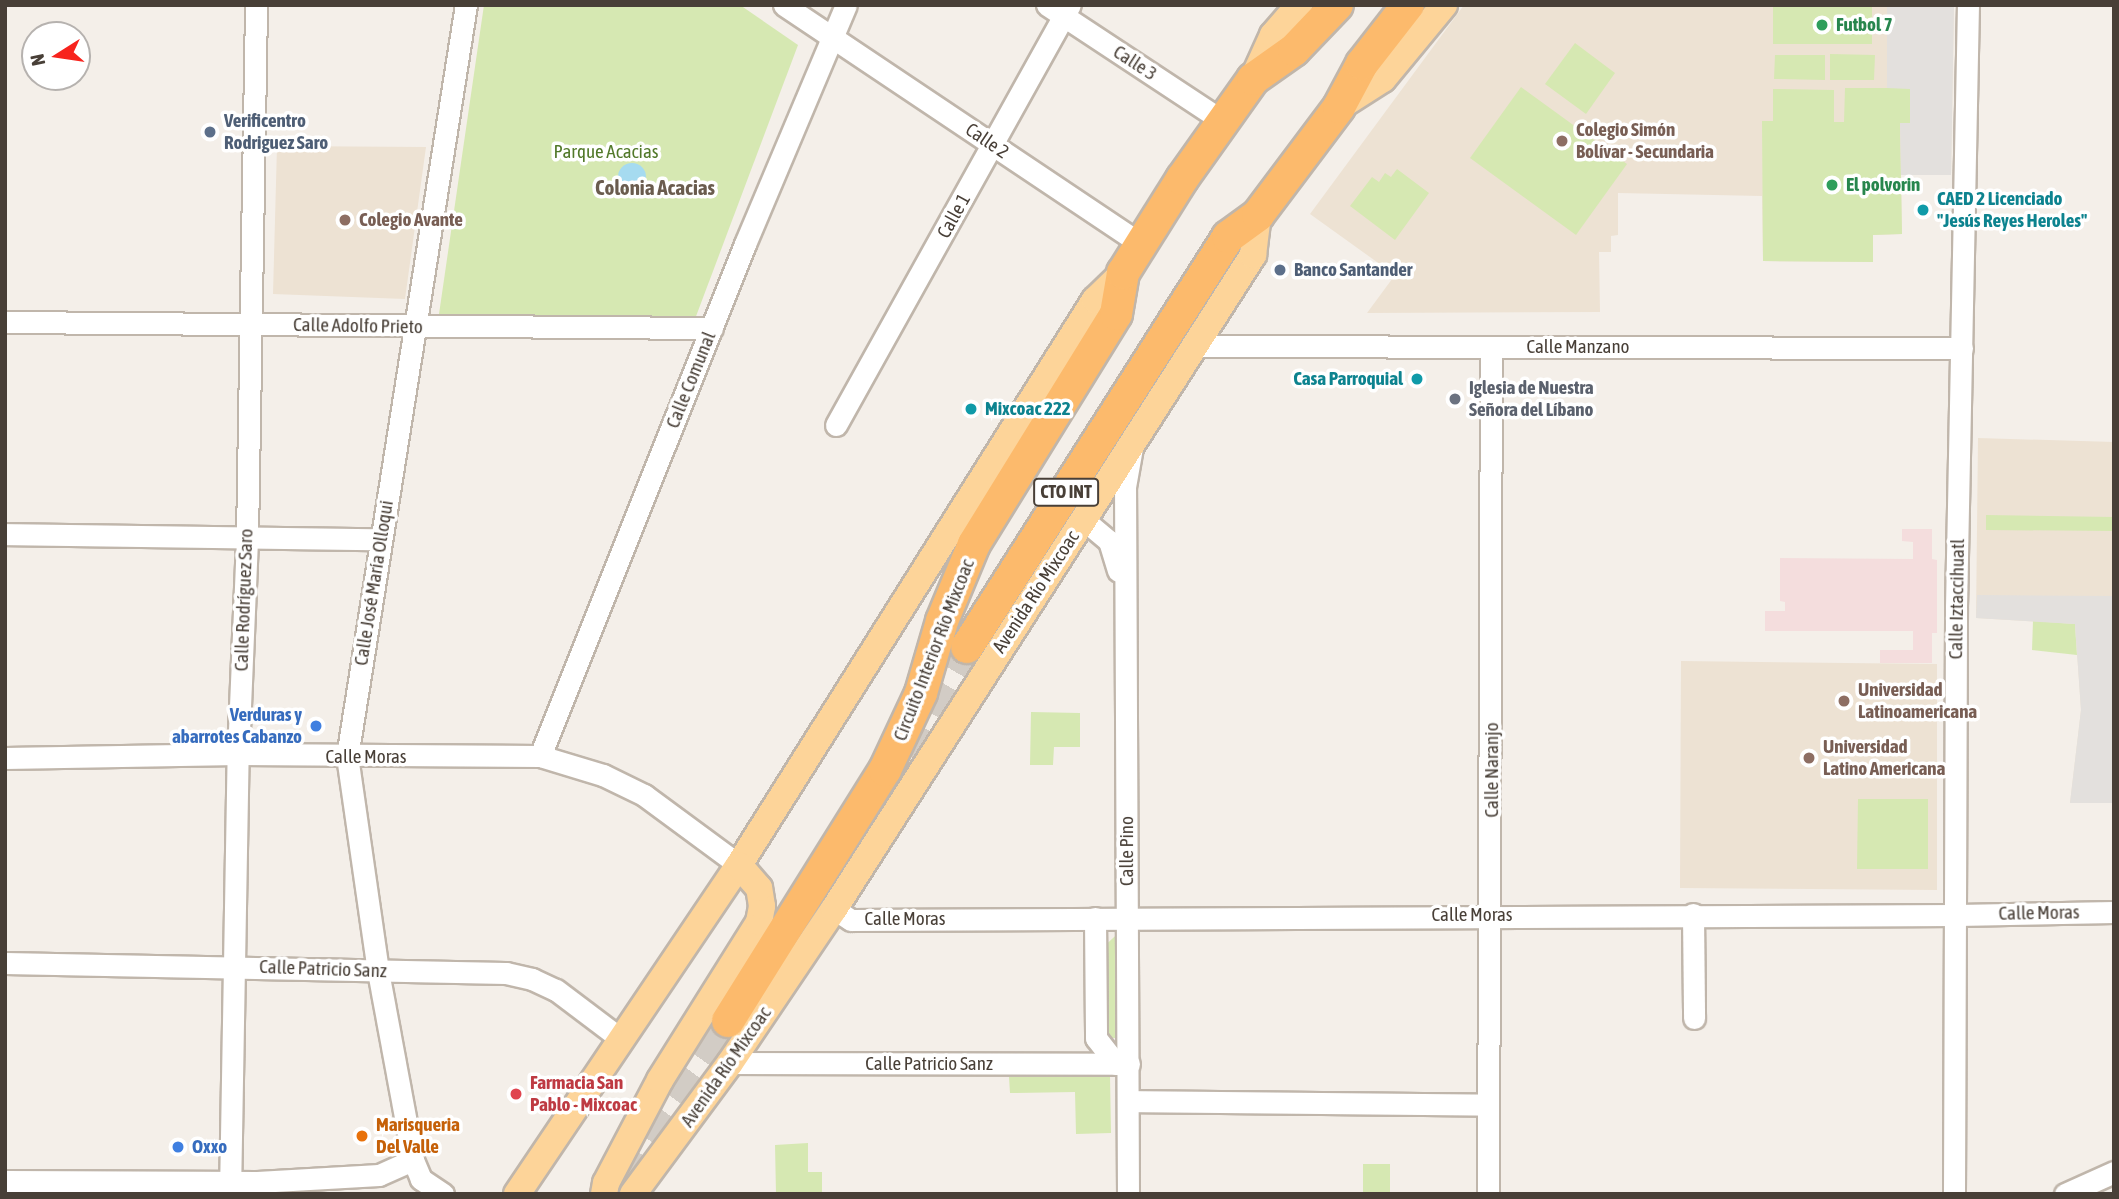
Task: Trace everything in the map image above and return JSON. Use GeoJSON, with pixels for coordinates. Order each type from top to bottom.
{"type":"FeatureCollection","features":[{"type":"Feature","properties":{"kind":"highway","name":"CTO INT"},"geometry":{"type":"LineString","coordinates":[[1123,273],[1253,79],[1294,50],[1337,5]]}},
{"type":"Feature","properties":{"kind":"highway","name":"CTO INT"},"geometry":{"type":"LineString","coordinates":[[1339,107],[1362,64],[1408,5]]}},
{"type":"Feature","properties":{"kind":"highway","name":"Avenida Río Mixcoac"},"geometry":{"type":"LineString","coordinates":[[1258,215],[1339,107]]}},
{"type":"Feature","properties":{"kind":"highway","name":"Circuito Interior Río Mixcoac"},"geometry":{"type":"LineString","coordinates":[[967,647],[1228,237],[1258,215]]}},
{"type":"Feature","properties":{"kind":"highway","name":"Circuito Interior Río Mixcoac"},"geometry":{"type":"LineString","coordinates":[[728,1021],[885,771],[921,693],[942,621],[974,544],[1116,314],[1123,273]]}},
{"type":"Feature","properties":{"kind":"main road","name":"CTO INT"},"geometry":{"type":"LineString","coordinates":[[1253,79],[1273,35],[1299,5]]}},
{"type":"Feature","properties":{"kind":"main road","name":"Avenida Río Mixcoac"},"geometry":{"type":"LineString","coordinates":[[1339,107],[1383,79],[1444,5]]}},
{"type":"Feature","properties":{"kind":"main road","name":"Avenida Río Mixcoac"},"geometry":{"type":"LineString","coordinates":[[633,1194],[730,1063],[834,909],[1253,255],[1258,215]]}},
{"type":"Feature","properties":{"kind":"main road","name":"CTO INT"},"geometry":{"type":"LineString","coordinates":[[517,1194],[738,865],[1096,300],[1123,273]]}},
{"type":"Feature","properties":{"kind":"main road"},"geometry":{"type":"LineString","coordinates":[[604,1194],[606,1183],[660,1080],[758,926],[762,905],[759,888],[738,865]]}},
{"type":"Feature","properties":{"kind":"street","name":"Calle Rodríguez Saro"},"geometry":{"type":"LineString","coordinates":[[230,1188],[238,754],[247,538],[256,5]]}},
{"type":"Feature","properties":{"kind":"street","name":"Calle José María Olloqui"},"geometry":{"type":"LineString","coordinates":[[412,1160],[378,971],[347,757],[466,5]]}},
{"type":"Feature","properties":{"kind":"street","name":"Calle 2"},"geometry":{"type":"LineString","coordinates":[[784,5],[1141,244]]}},
{"type":"Feature","properties":{"kind":"street","name":"Calle Comunal"},"geometry":{"type":"LineString","coordinates":[[540,756],[712,328],[846,5]]}},
{"type":"Feature","properties":{"kind":"street","name":"Calle Iztaccihuatl"},"geometry":{"type":"LineString","coordinates":[[1954,1194],[1956,607],[1968,5]]}},
{"type":"Feature","properties":{"kind":"street","name":"Calle 3"},"geometry":{"type":"LineString","coordinates":[[1060,9],[1223,121]]}},
{"type":"Feature","properties":{"kind":"street","name":"Calle 1"},"geometry":{"type":"LineString","coordinates":[[836,425],[994,146],[1060,9]]}},
{"type":"Feature","properties":{"kind":"street","name":"Calle Adolfo Prieto"},"geometry":{"type":"LineString","coordinates":[[5,322],[712,328]]}},
{"type":"Feature","properties":{"kind":"street","name":"Calle Manzano"},"geometry":{"type":"LineString","coordinates":[[1194,346],[1962,348]]}},
{"type":"Feature","properties":{"kind":"street","name":"Calle Naranjo"},"geometry":{"type":"LineString","coordinates":[[1488,1194],[1491,347]]}},
{"type":"Feature","properties":{"kind":"street","name":"Calle Pino"},"geometry":{"type":"LineString","coordinates":[[1128,1194],[1129,1101],[1122,1064],[1128,918],[1125,487],[1134,439]]}},
{"type":"Feature","properties":{"kind":"street","name":"Calle Pino"},"geometry":{"type":"LineString","coordinates":[[1080,523],[1091,526],[1109,541],[1125,601]]}},
{"type":"Feature","properties":{"kind":"street"},"geometry":{"type":"LineString","coordinates":[[5,534],[381,539]]}},
{"type":"Feature","properties":{"kind":"street","name":"Calle Moras"},"geometry":{"type":"LineString","coordinates":[[5,758],[238,754],[347,757],[540,756],[603,775],[644,795],[738,865]]}},
{"type":"Feature","properties":{"kind":"street","name":"Calle Moras"},"geometry":{"type":"LineString","coordinates":[[834,909],[850,919],[1957,915],[2114,912]]}},
{"type":"Feature","properties":{"kind":"street"},"geometry":{"type":"LineString","coordinates":[[1693,914],[1694,1018]]}},
{"type":"Feature","properties":{"kind":"street"},"geometry":{"type":"LineString","coordinates":[[1095,918],[1096,1038],[1122,1064]]}},
{"type":"Feature","properties":{"kind":"street","name":"Calle Patricio Sanz"},"geometry":{"type":"LineString","coordinates":[[5,963],[506,973],[532,979],[556,990],[621,1039]]}},
{"type":"Feature","properties":{"kind":"street","name":"Calle Patricio Sanz"},"geometry":{"type":"LineString","coordinates":[[730,1063],[1122,1064]]}},
{"type":"Feature","properties":{"kind":"street"},"geometry":{"type":"LineString","coordinates":[[1129,1101],[1488,1105]]}},
{"type":"Feature","properties":{"kind":"street"},"geometry":{"type":"LineString","coordinates":[[5,1181],[230,1188],[257,1182],[379,1175],[412,1160],[422,1179],[443,1194]]}},
{"type":"Feature","properties":{"kind":"street"},"geometry":{"type":"LineString","coordinates":[[2065,1194],[2114,1171]]}},
{"type":"Feature","properties":{"kind":"street"},"geometry":{"type":"LineString","coordinates":[[257,1182],[305,1194]]}},
{"type":"Feature","properties":{"kind":"shaded area","name":"Colegio Simón Bolívar - Secundaria"},"geometry":{"type":"Polygon","coordinates":[[[1464,5],[1954,5],[1951,175],[1901,175],[1902,234],[1873,235],[1873,262],[1763,261],[1762,196],[1618,193],[1618,235],[1611,236],[1611,252],[1599,252],[1600,312],[1367,313],[1395,275],[1310,214],[1464,5]]]}},
{"type":"Feature","properties":{"kind":"shaded area"},"geometry":{"type":"Polygon","coordinates":[[[1887,5],[1954,5],[1951,175],[1901,175],[1900,123],[1910,123],[1910,89],[1887,88],[1887,5]]]}},
{"type":"Feature","properties":{"kind":"shaded area","name":"Colegio Avante"},"geometry":{"type":"Polygon","coordinates":[[[277,146],[426,147],[405,299],[273,294],[277,146]]]}},
{"type":"Feature","properties":{"kind":"shaded area"},"geometry":{"type":"Polygon","coordinates":[[[1978,438],[2114,442],[2114,803],[2070,803],[2081,710],[2075,624],[1976,618],[1978,438]]]}},
{"type":"Feature","properties":{"kind":"shaded area"},"geometry":{"type":"Polygon","coordinates":[[[1902,529],[1932,529],[1932,559],[1937,560],[1937,633],[1932,633],[1932,663],[1880,663],[1880,650],[1913,650],[1913,631],[1765,631],[1765,611],[1785,611],[1785,602],[1780,601],[1780,558],[1913,559],[1913,542],[1902,541],[1902,529]]]}},
{"type":"Feature","properties":{"kind":"shaded area"},"geometry":{"type":"Polygon","coordinates":[[[1977,595],[2114,596],[2114,803],[2070,803],[2081,710],[2075,624],[1976,618],[1977,595]]]}},
{"type":"Feature","properties":{"kind":"shaded area","name":"Universidad Latino Americana"},"geometry":{"type":"Polygon","coordinates":[[[1681,661],[1937,664],[1937,890],[1680,888],[1681,661]]]}},
{"type":"Feature","properties":{"kind":"green space","name":"Parque Acacias"},"geometry":{"type":"Polygon","coordinates":[[[484,5],[740,5],[798,45],[695,319],[439,314],[484,5]]]}},
{"type":"Feature","properties":{"kind":"green space","name":"Futbol 7"},"geometry":{"type":"Polygon","coordinates":[[[1773,5],[1872,5],[1872,44],[1773,44],[1773,5]]]}},
{"type":"Feature","properties":{"kind":"green space"},"geometry":{"type":"Polygon","coordinates":[[[1575,43],[1615,73],[1586,114],[1545,84],[1575,43]]]}},
{"type":"Feature","properties":{"kind":"green space"},"geometry":{"type":"Polygon","coordinates":[[[1830,54],[1875,55],[1874,80],[1830,80],[1830,54]]]}},
{"type":"Feature","properties":{"kind":"green space"},"geometry":{"type":"Polygon","coordinates":[[[1775,55],[1825,55],[1825,80],[1774,79],[1775,55]]]}},
{"type":"Feature","properties":{"kind":"green space"},"geometry":{"type":"Polygon","coordinates":[[[1521,87],[1627,164],[1576,235],[1470,158],[1521,87]]]}},
{"type":"Feature","properties":{"kind":"green space","name":"El polvorin"},"geometry":{"type":"Polygon","coordinates":[[[1845,88],[1910,88],[1910,123],[1900,124],[1902,234],[1873,235],[1873,262],[1763,261],[1762,121],[1773,121],[1773,89],[1834,90],[1834,122],[1844,122],[1845,88]]]}},
{"type":"Feature","properties":{"kind":"green space"},"geometry":{"type":"Polygon","coordinates":[[[1397,169],[1429,193],[1395,240],[1350,206],[1372,177],[1379,182],[1385,173],[1391,177],[1397,169]]]}},
{"type":"Feature","properties":{"kind":"green space"},"geometry":{"type":"Polygon","coordinates":[[[1986,515],[2114,517],[2114,531],[1986,530],[1986,515]]]}},
{"type":"Feature","properties":{"kind":"green space"},"geometry":{"type":"Polygon","coordinates":[[[2033,621],[2075,624],[2077,655],[2032,650],[2033,621]]]}},
{"type":"Feature","properties":{"kind":"green space"},"geometry":{"type":"Polygon","coordinates":[[[1031,712],[1080,713],[1080,747],[1054,747],[1053,765],[1030,765],[1031,712]]]}},
{"type":"Feature","properties":{"kind":"green space"},"geometry":{"type":"Polygon","coordinates":[[[1858,799],[1928,799],[1928,869],[1857,869],[1858,799]]]}},
{"type":"Feature","properties":{"kind":"green space"},"geometry":{"type":"Polygon","coordinates":[[[1125,927],[1125,1038],[1100,1038],[1100,950],[1125,927]]]}},
{"type":"Feature","properties":{"kind":"green space"},"geometry":{"type":"Polygon","coordinates":[[[1110,1076],[1111,1133],[1076,1134],[1075,1092],[1010,1093],[1009,1077],[1110,1076]]]}},
{"type":"Feature","properties":{"kind":"green space"},"geometry":{"type":"Polygon","coordinates":[[[808,1143],[808,1172],[822,1172],[822,1194],[776,1194],[775,1145],[808,1143]]]}},
{"type":"Feature","properties":{"kind":"green space"},"geometry":{"type":"Polygon","coordinates":[[[1363,1164],[1390,1164],[1390,1194],[1363,1194],[1363,1164]]]}},
{"type":"Feature","properties":{"kind":"water"},"geometry":{"type":"Polygon","coordinates":[[[632,163],[642,167],[646,177],[642,187],[632,191],[622,187],[618,177],[622,167],[632,163]]]}},
{"type":"Feature","properties":{"kind":"tunnel"},"geometry":{"type":"LineString","coordinates":[[904,753],[967,647]]}},
{"type":"Feature","properties":{"kind":"tunnel"},"geometry":{"type":"LineString","coordinates":[[617,1176],[745,999]]}},
{"type":"Feature","properties":{"kind":"place","name":"Futbol 7"},"geometry":{"type":"Point","coordinates":[1822,25]}},
{"type":"Feature","properties":{"kind":"place","name":"Verificentro Rodriguez Saro"},"geometry":{"type":"Point","coordinates":[210,132]}},
{"type":"Feature","properties":{"kind":"place","name":"Colegio Simón Bolívar - Secundaria"},"geometry":{"type":"Point","coordinates":[1562,141]}},
{"type":"Feature","properties":{"kind":"place","name":"El polvorin"},"geometry":{"type":"Point","coordinates":[1832,185]}},
{"type":"Feature","properties":{"kind":"place","name":"CAED 2 Licenciado \"Jesús Reyes Heroles\""},"geometry":{"type":"Point","coordinates":[1923,210]}},
{"type":"Feature","properties":{"kind":"place","name":"Colegio Avante"},"geometry":{"type":"Point","coordinates":[345,220]}},
{"type":"Feature","properties":{"kind":"place","name":"Banco Santander"},"geometry":{"type":"Point","coordinates":[1280,270]}},
{"type":"Feature","properties":{"kind":"place","name":"Casa Parroquial"},"geometry":{"type":"Point","coordinates":[1417,379]}},
{"type":"Feature","properties":{"kind":"place","name":"Iglesia de Nuestra Señora del Líbano"},"geometry":{"type":"Point","coordinates":[1455,399]}},
{"type":"Feature","properties":{"kind":"place","name":"Mixcoac 222"},"geometry":{"type":"Point","coordinates":[971,409]}},
{"type":"Feature","properties":{"kind":"place","name":"Universidad Latinoamericana"},"geometry":{"type":"Point","coordinates":[1844,701]}},
{"type":"Feature","properties":{"kind":"place","name":"Verduras y abarrotes Cabanzo"},"geometry":{"type":"Point","coordinates":[316,726]}},
{"type":"Feature","properties":{"kind":"place","name":"Universidad Latino Americana"},"geometry":{"type":"Point","coordinates":[1809,758]}},
{"type":"Feature","properties":{"kind":"place","name":"Farmacia San Pablo - Mixcoac"},"geometry":{"type":"Point","coordinates":[516,1094]}},
{"type":"Feature","properties":{"kind":"place","name":"Marisqueria Del Valle"},"geometry":{"type":"Point","coordinates":[362,1136]}},
{"type":"Feature","properties":{"kind":"place","name":"Oxxo"},"geometry":{"type":"Point","coordinates":[178,1147]}},
{"type":"Feature","properties":{"kind":"district","name":"Colonia Acacias"},"geometry":{"type":"Point","coordinates":[655,187]}}]}
